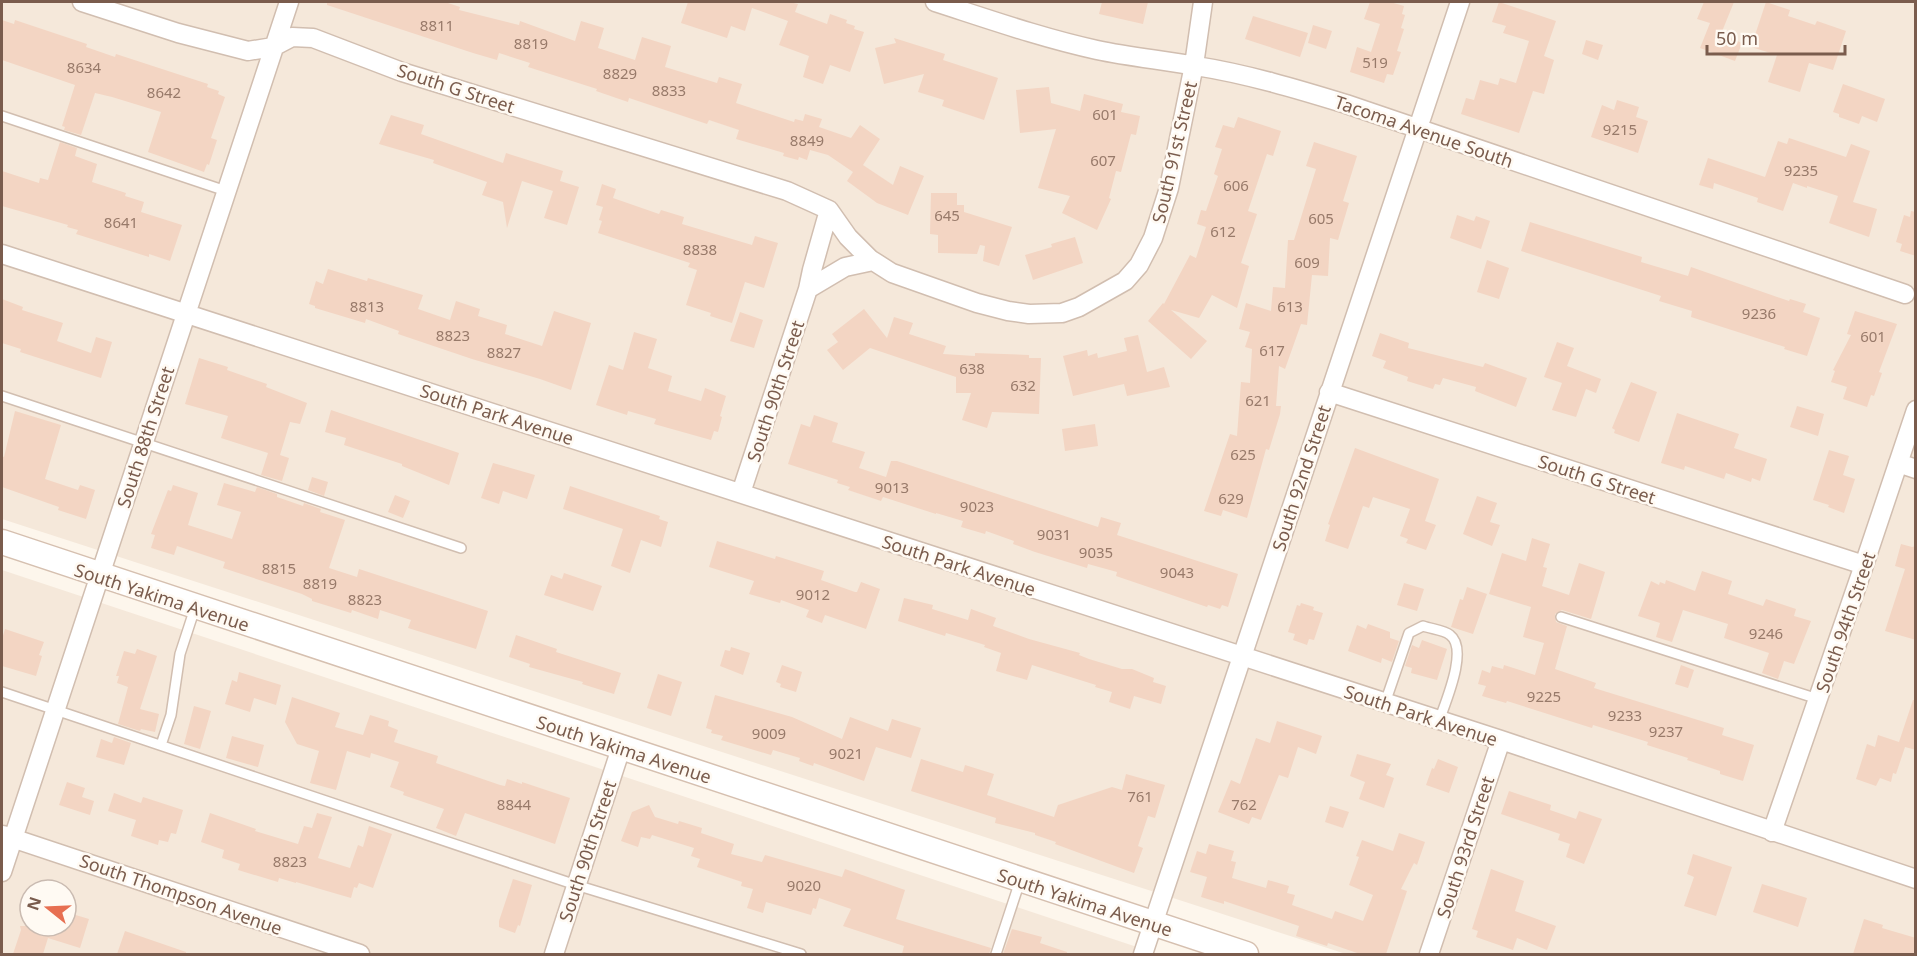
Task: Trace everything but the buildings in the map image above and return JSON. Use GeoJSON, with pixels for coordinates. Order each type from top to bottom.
{"type":"FeatureCollection","features":[{"type":"Feature","properties":{"kind":"main road","name":"South Yakima Avenue"},"geometry":{"type":"LineString","coordinates":[[2,542],[195,608],[1246,954]]}},
{"type":"Feature","properties":{"kind":"street","name":"South G Street"},"geometry":{"type":"LineString","coordinates":[[82,2],[231,48],[248,51],[273,47],[292,37],[313,38],[402,72],[787,191],[829,210]]}},
{"type":"Feature","properties":{"kind":"street","name":"South 88th Street"},"geometry":{"type":"LineString","coordinates":[[2,872],[7,836],[55,710],[289,2]]}},
{"type":"Feature","properties":{"kind":"street","name":"Tacoma Avenue South"},"geometry":{"type":"LineString","coordinates":[[935,2],[1037,35],[1094,50],[1247,75],[1290,87],[1905,294]]}},
{"type":"Feature","properties":{"kind":"street","name":"South 91st Street"},"geometry":{"type":"LineString","coordinates":[[829,210],[848,237],[873,261],[892,273],[977,303],[1029,314],[1062,313],[1095,299],[1125,281],[1139,265],[1154,238],[1169,188],[1194,65],[1203,2]]}},
{"type":"Feature","properties":{"kind":"street","name":"South 92nd Street"},"geometry":{"type":"LineString","coordinates":[[1143,954],[1460,2]]}},
{"type":"Feature","properties":{"kind":"street","name":"South 90th Street"},"geometry":{"type":"LineString","coordinates":[[741,493],[808,289],[829,210]]}},
{"type":"Feature","properties":{"kind":"street","name":"South Park Avenue"},"geometry":{"type":"LineString","coordinates":[[2,254],[741,493],[1241,658],[1501,740],[1916,879]]}},
{"type":"Feature","properties":{"kind":"street"},"geometry":{"type":"LineString","coordinates":[[808,289],[845,267],[873,261]]}},
{"type":"Feature","properties":{"kind":"street","name":"South G Street"},"geometry":{"type":"LineString","coordinates":[[1329,392],[1864,565]]}},
{"type":"Feature","properties":{"kind":"street","name":"South 94th Street"},"geometry":{"type":"LineString","coordinates":[[1772,832],[1916,410]]}},
{"type":"Feature","properties":{"kind":"street"},"geometry":{"type":"LineString","coordinates":[[1898,463],[1916,469]]}},
{"type":"Feature","properties":{"kind":"street","name":"South 93rd Street"},"geometry":{"type":"LineString","coordinates":[[1429,954],[1501,740]]}},
{"type":"Feature","properties":{"kind":"street","name":"South 90th Street"},"geometry":{"type":"LineString","coordinates":[[554,954],[621,748]]}},
{"type":"Feature","properties":{"kind":"street","name":"South Thompson Avenue"},"geometry":{"type":"LineString","coordinates":[[7,836],[360,954]]}},
{"type":"Feature","properties":{"kind":"lane"},"geometry":{"type":"LineString","coordinates":[[2,116],[226,191]]}},
{"type":"Feature","properties":{"kind":"lane"},"geometry":{"type":"LineString","coordinates":[[2,396],[460,548]]}},
{"type":"Feature","properties":{"kind":"lane"},"geometry":{"type":"LineString","coordinates":[[160,746],[171,715],[180,654],[195,608]]}},
{"type":"Feature","properties":{"kind":"lane"},"geometry":{"type":"LineString","coordinates":[[1561,617],[1818,699]]}},
{"type":"Feature","properties":{"kind":"lane"},"geometry":{"type":"LineString","coordinates":[[1385,703],[1409,633],[1423,626],[1450,635],[1456,642],[1458,658],[1454,678],[1439,721]]}},
{"type":"Feature","properties":{"kind":"lane"},"geometry":{"type":"LineString","coordinates":[[2,692],[576,885],[801,954]]}},
{"type":"Feature","properties":{"kind":"lane"},"geometry":{"type":"LineString","coordinates":[[996,954],[1020,881]]}},
{"type":"Feature","properties":{"kind":"shaded area"},"geometry":{"type":"Polygon","coordinates":[[[2,2],[1915,2],[1915,954],[1346,954],[2,519],[2,2]]]}},
{"type":"Feature","properties":{"kind":"shaded area"},"geometry":{"type":"Polygon","coordinates":[[[2,570],[1158,954],[2,954],[2,570]]]}}]}
